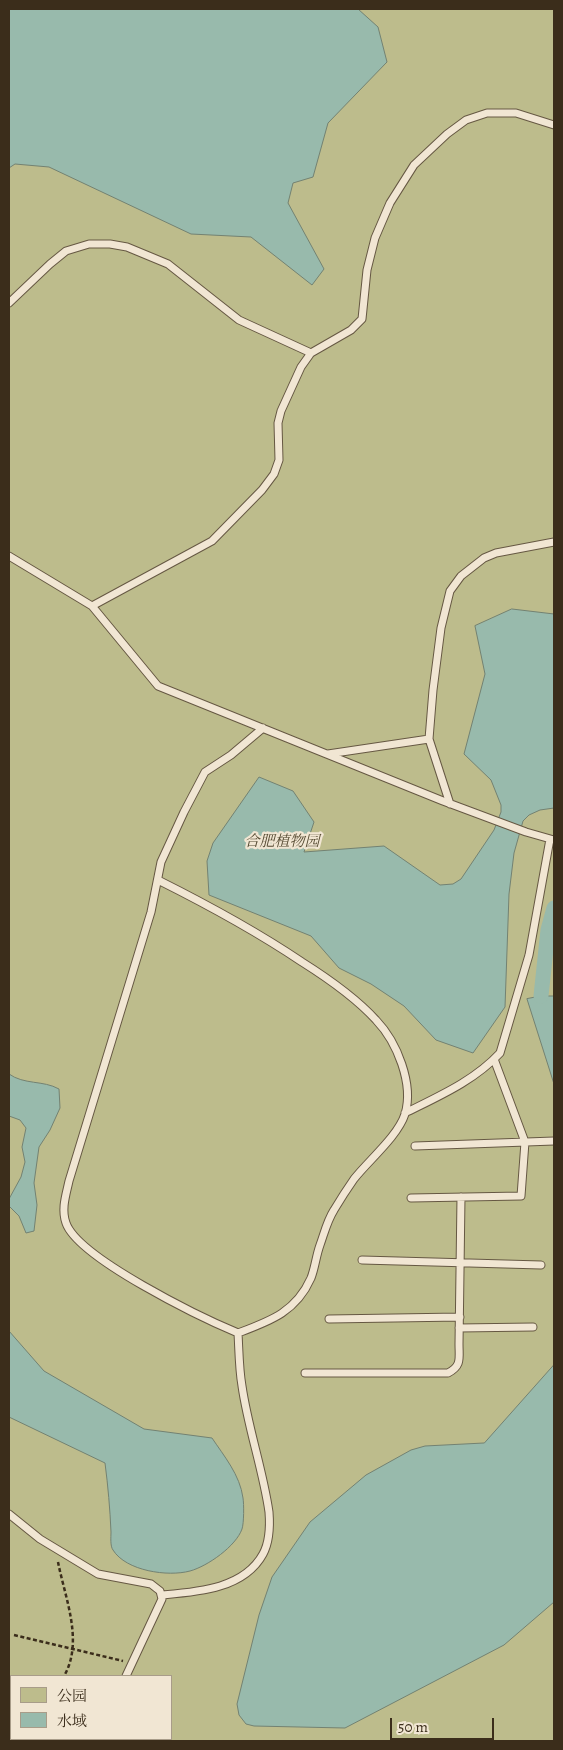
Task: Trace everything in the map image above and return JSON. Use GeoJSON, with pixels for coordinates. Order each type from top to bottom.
{"type":"FeatureCollection","features":[{"type":"Feature","properties":{"kind":"lane"},"geometry":{"type":"LineString","coordinates":[[92,606],[212,542],[262,490],[274,474],[279,460],[278,432],[281,411],[301,367],[311,352],[359,324],[363,313],[367,270],[375,238],[390,203],[414,165],[446,134],[466,120],[487,113],[516,113],[554,125]]}},
{"type":"Feature","properties":{"kind":"lane"},"geometry":{"type":"LineString","coordinates":[[9,303],[66,251],[89,244],[110,244],[127,247],[168,264],[239,320],[311,352]]}},
{"type":"Feature","properties":{"kind":"lane"},"geometry":{"type":"LineString","coordinates":[[450,804],[430,739],[433,690],[441,628],[450,591],[461,576],[484,558],[496,553],[554,542]]}},
{"type":"Feature","properties":{"kind":"lane"},"geometry":{"type":"LineString","coordinates":[[9,556],[92,606],[158,686],[450,804],[552,840],[529,955],[500,1053],[465,1082],[405,1113]]}},
{"type":"Feature","properties":{"kind":"lane"},"geometry":{"type":"LineString","coordinates":[[158,880],[268,938],[351,996],[377,1022],[392,1043],[405,1072],[408,1098],[400,1127],[353,1180],[330,1216],[311,1276],[297,1300],[272,1320],[238,1333],[172,1302],[100,1258],[72,1235],[66,1224],[64,1200],[68,1181],[151,912],[161,862],[205,772],[231,755],[262,728]]}},
{"type":"Feature","properties":{"kind":"lane"},"geometry":{"type":"LineString","coordinates":[[326,754],[430,739]]}},
{"type":"Feature","properties":{"kind":"lane"},"geometry":{"type":"LineString","coordinates":[[411,1198],[521,1196],[525,1142],[494,1059]]}},
{"type":"Feature","properties":{"kind":"lane"},"geometry":{"type":"LineString","coordinates":[[415,1146],[554,1141]]}},
{"type":"Feature","properties":{"kind":"lane"},"geometry":{"type":"LineString","coordinates":[[305,1373],[448,1373],[458,1366],[461,1197]]}},
{"type":"Feature","properties":{"kind":"lane"},"geometry":{"type":"LineString","coordinates":[[362,1260],[540,1265]]}},
{"type":"Feature","properties":{"kind":"lane"},"geometry":{"type":"LineString","coordinates":[[329,1319],[460,1317]]}},
{"type":"Feature","properties":{"kind":"lane"},"geometry":{"type":"LineString","coordinates":[[459,1328],[533,1327]]}},
{"type":"Feature","properties":{"kind":"lane"},"geometry":{"type":"LineString","coordinates":[[162,1595],[204,1591],[233,1581],[250,1570],[257,1562],[268,1538],[269,1514],[241,1385],[238,1333]]}},
{"type":"Feature","properties":{"kind":"lane"},"geometry":{"type":"LineString","coordinates":[[9,1514],[40,1539],[98,1574],[151,1584],[160,1591],[162,1599],[126,1675]]}},
{"type":"Feature","properties":{"kind":"path"},"geometry":{"type":"LineString","coordinates":[[55,1548],[74,1635],[74,1649],[64,1675]]}},
{"type":"Feature","properties":{"kind":"path"},"geometry":{"type":"LineString","coordinates":[[14,1635],[132,1664]]}},
{"type":"Feature","properties":{"kind":"green space","name":"合肥植物园"},"geometry":{"type":"Polygon","coordinates":[[[9,9],[554,9],[554,1741],[9,1741],[9,9]]]}},
{"type":"Feature","properties":{"kind":"water"},"geometry":{"type":"Polygon","coordinates":[[[9,9],[358,9],[378,27],[387,62],[328,123],[313,177],[293,183],[288,203],[324,269],[312,285],[251,237],[191,234],[49,167],[15,164],[9,168],[9,9]]]}},
{"type":"Feature","properties":{"kind":"water"},"geometry":{"type":"Polygon","coordinates":[[[512,609],[554,614],[554,808],[540,810],[529,815],[523,821],[514,853],[509,894],[505,1007],[473,1053],[436,1040],[404,1006],[371,984],[339,968],[311,936],[209,895],[207,861],[213,843],[259,777],[293,791],[314,822],[304,852],[384,846],[440,885],[453,884],[461,879],[494,830],[501,812],[501,805],[491,780],[464,754],[485,674],[475,626],[512,609]]]}},
{"type":"Feature","properties":{"kind":"water"},"geometry":{"type":"Polygon","coordinates":[[[554,996],[554,1084],[527,999],[554,996]]]}},
{"type":"Feature","properties":{"kind":"water"},"geometry":{"type":"Polygon","coordinates":[[[9,1074],[21,1080],[47,1084],[59,1089],[60,1108],[50,1130],[39,1147],[34,1183],[37,1205],[34,1231],[26,1233],[19,1216],[9,1206],[9,1199],[21,1177],[25,1162],[22,1147],[26,1128],[20,1120],[9,1116],[9,1074]]]}},
{"type":"Feature","properties":{"kind":"water"},"geometry":{"type":"Polygon","coordinates":[[[9,1331],[44,1371],[144,1429],[212,1438],[239,1481],[243,1498],[243,1526],[234,1542],[205,1565],[181,1573],[148,1571],[127,1563],[119,1557],[111,1544],[105,1463],[9,1417],[9,1331]]]}},
{"type":"Feature","properties":{"kind":"water"},"geometry":{"type":"Polygon","coordinates":[[[554,1365],[554,1602],[504,1645],[345,1728],[254,1726],[246,1724],[239,1715],[237,1704],[259,1615],[272,1577],[310,1522],[366,1475],[411,1450],[425,1446],[484,1443],[554,1365]]]}},
{"type":"Feature","properties":{"kind":"waterway"},"geometry":{"type":"LineString","coordinates":[[541,996],[548,930],[554,908]]}}]}
